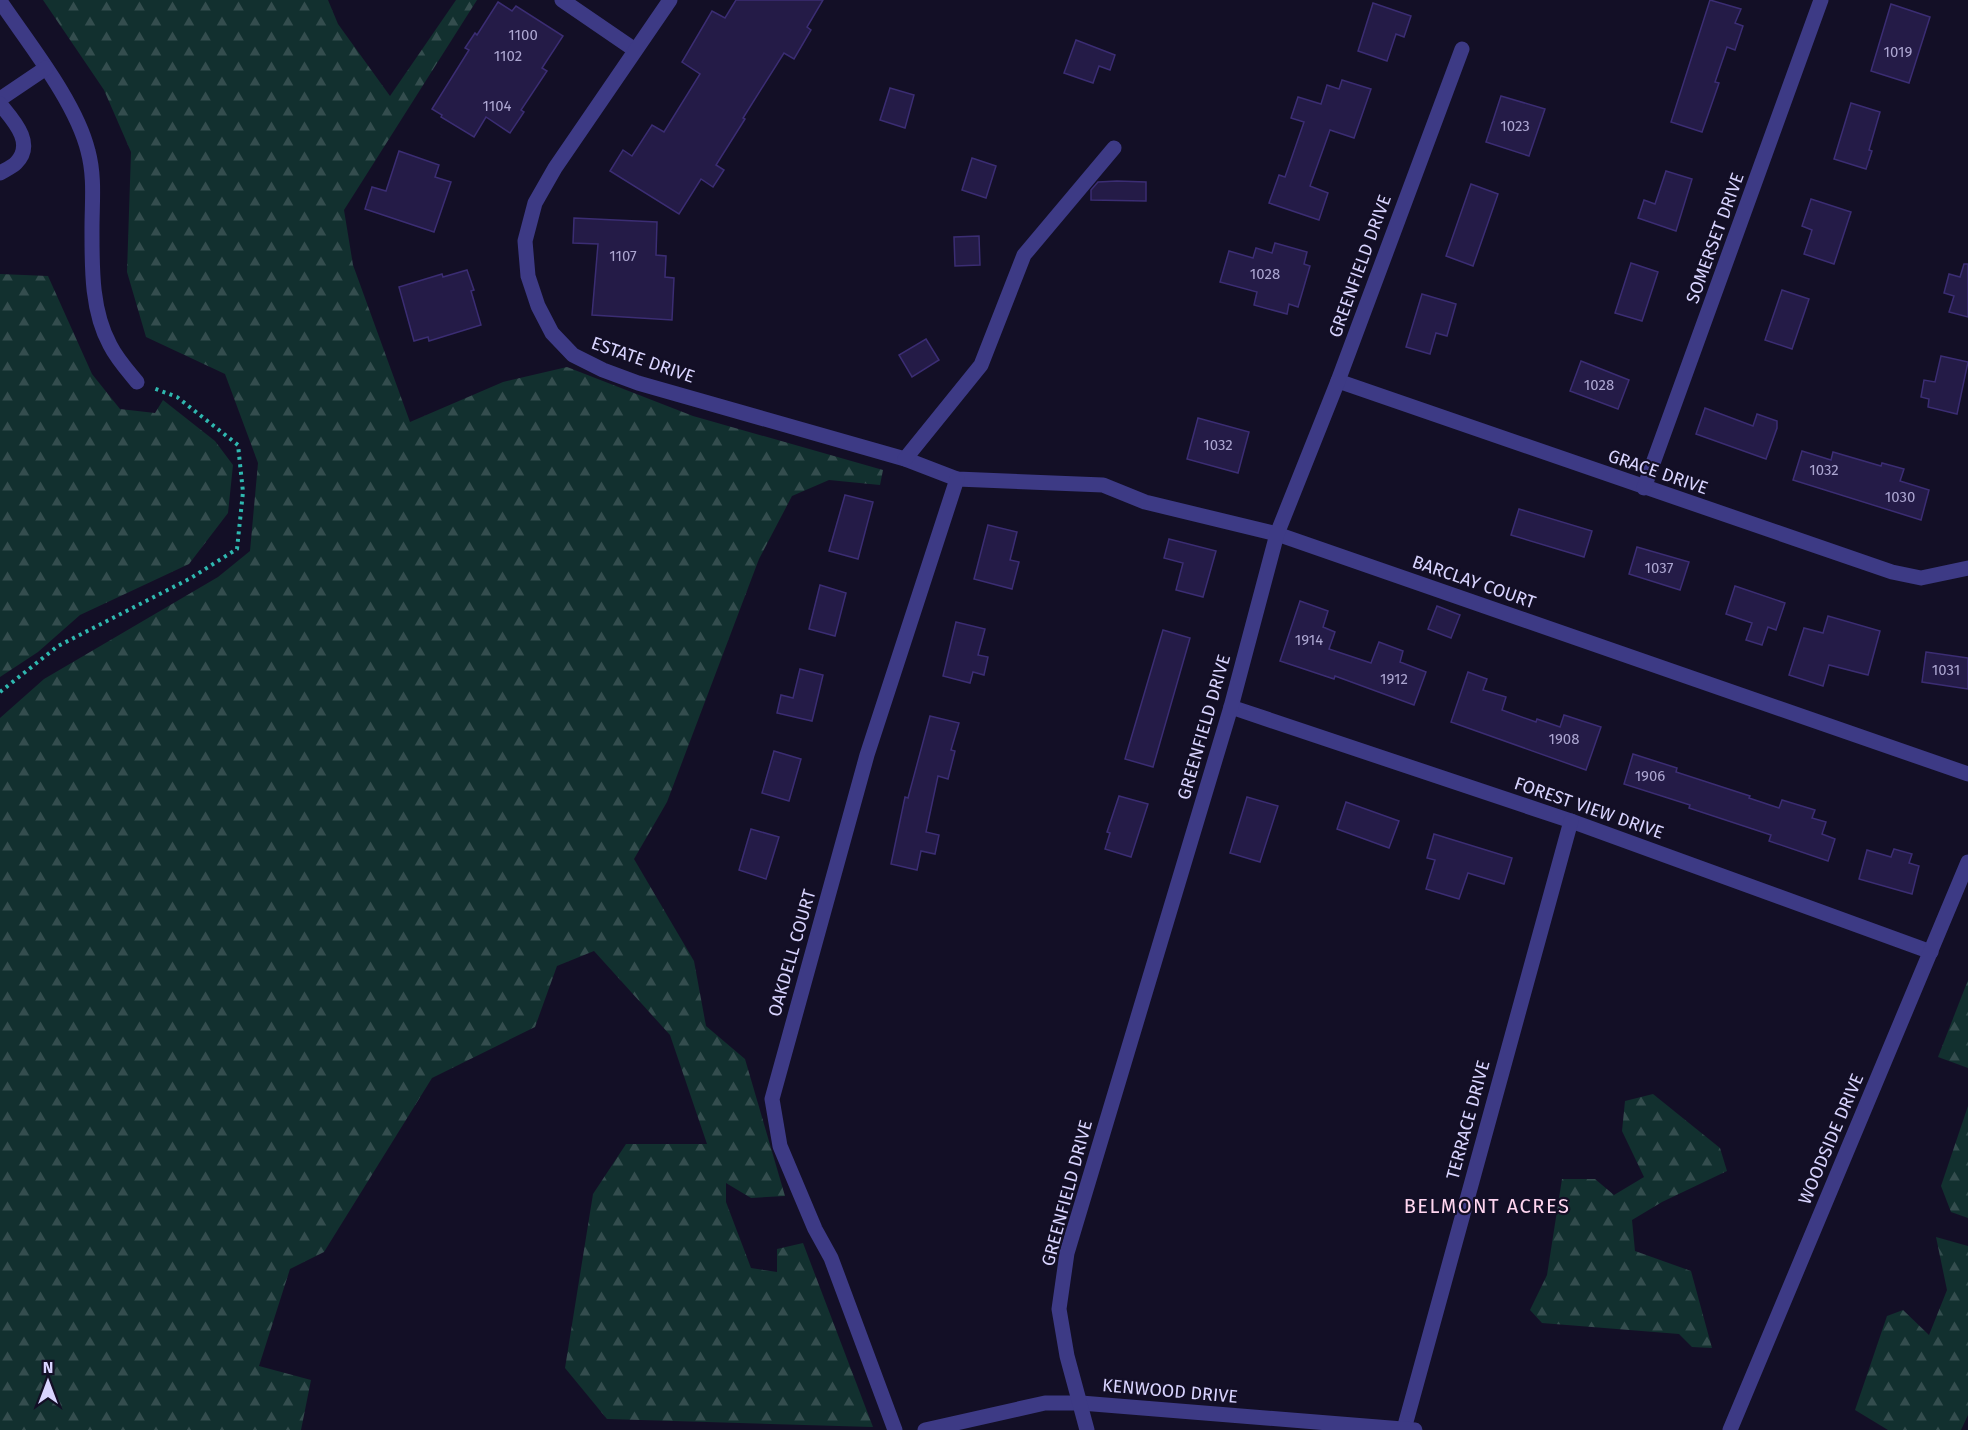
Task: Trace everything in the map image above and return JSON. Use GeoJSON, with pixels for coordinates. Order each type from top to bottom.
{"type":"FeatureCollection","features":[{"type":"Feature","properties":{"kind":"street"},"geometry":{"type":"LineString","coordinates":[[562,0],[635,50]]}},
{"type":"Feature","properties":{"kind":"street","name":"ESTATE DRIVE"},"geometry":{"type":"LineString","coordinates":[[670,0],[555,168],[535,203],[525,241],[528,276],[538,306],[552,333],[573,355],[603,370],[638,383],[905,459],[957,479]]}},
{"type":"Feature","properties":{"kind":"street","name":"SOMERSET DRIVE"},"geometry":{"type":"LineString","coordinates":[[1644,488],[1821,0]]}},
{"type":"Feature","properties":{"kind":"street"},"geometry":{"type":"LineString","coordinates":[[0,1],[45,68],[84,134],[93,172],[93,279],[96,303],[110,346],[137,382]]}},
{"type":"Feature","properties":{"kind":"street","name":"GREENFIELD DRIVE"},"geometry":{"type":"LineString","coordinates":[[1087,1430],[1067,1356],[1059,1310],[1067,1253],[1231,706],[1277,534],[1338,381],[1462,49]]}},
{"type":"Feature","properties":{"kind":"street"},"geometry":{"type":"LineString","coordinates":[[0,99],[45,68]]}},
{"type":"Feature","properties":{"kind":"street"},"geometry":{"type":"LineString","coordinates":[[0,104],[18,126],[24,148],[18,162],[0,173]]}},
{"type":"Feature","properties":{"kind":"street"},"geometry":{"type":"LineString","coordinates":[[905,459],[981,365],[1024,255],[1114,148]]}},
{"type":"Feature","properties":{"kind":"street","name":"GRACE DRIVE"},"geometry":{"type":"LineString","coordinates":[[1338,381],[1892,572],[1921,578],[1968,568]]}},
{"type":"Feature","properties":{"kind":"street","name":"BARCLAY COURT"},"geometry":{"type":"LineString","coordinates":[[957,479],[1103,484],[1145,502],[1277,534],[1968,774]]}},
{"type":"Feature","properties":{"kind":"street","name":"OAKDELL COURT"},"geometry":{"type":"LineString","coordinates":[[895,1430],[831,1258],[815,1229],[780,1146],[772,1098],[867,755],[957,479]]}},
{"type":"Feature","properties":{"kind":"street","name":"FOREST VIEW DRIVE"},"geometry":{"type":"LineString","coordinates":[[1231,706],[1571,821],[1931,952]]}},
{"type":"Feature","properties":{"kind":"street","name":"TERRACE DRIVE"},"geometry":{"type":"LineString","coordinates":[[1410,1429],[1571,821]]}},
{"type":"Feature","properties":{"kind":"street","name":"WOODSIDE DRIVE"},"geometry":{"type":"LineString","coordinates":[[1730,1430],[1968,862]]}},
{"type":"Feature","properties":{"kind":"street","name":"KENWOOD DRIVE"},"geometry":{"type":"LineString","coordinates":[[925,1430],[1045,1403],[1081,1403],[1410,1429]]}},
{"type":"Feature","properties":{"kind":"path"},"geometry":{"type":"LineString","coordinates":[[0,692],[58,646],[191,578],[237,549],[243,492],[238,446],[177,397],[137,382]]}},
{"type":"Feature","properties":{"kind":"green space"},"geometry":{"type":"Polygon","coordinates":[[[43,0],[328,0],[338,24],[390,96],[456,0],[477,0],[344,210],[353,265],[410,422],[503,382],[567,367],[693,416],[883,470],[880,485],[829,480],[792,496],[759,559],[667,802],[634,859],[694,961],[706,1026],[745,1059],[785,1196],[751,1198],[726,1183],[726,1202],[751,1268],[777,1272],[777,1249],[803,1243],[873,1427],[607,1419],[565,1368],[593,1194],[626,1144],[707,1144],[670,1035],[594,951],[557,966],[535,1027],[432,1078],[324,1252],[290,1269],[259,1366],[311,1380],[301,1430],[0,1430],[0,718],[44,679],[218,577],[250,551],[258,463],[225,374],[146,337],[127,272],[131,152],[104,90],[43,0]]]}},
{"type":"Feature","properties":{"kind":"green space"},"geometry":{"type":"Polygon","coordinates":[[[0,274],[48,276],[92,374],[120,409],[155,413],[163,400],[215,441],[233,465],[228,513],[189,564],[80,615],[38,652],[0,677],[0,274]]]}},
{"type":"Feature","properties":{"kind":"green space"},"geometry":{"type":"Polygon","coordinates":[[[1968,980],[1968,1068],[1938,1057],[1968,980]]]}},
{"type":"Feature","properties":{"kind":"green space"},"geometry":{"type":"Polygon","coordinates":[[[1653,1094],[1720,1148],[1727,1171],[1662,1202],[1632,1220],[1635,1251],[1691,1271],[1712,1348],[1692,1347],[1679,1334],[1542,1323],[1530,1310],[1547,1275],[1562,1179],[1595,1179],[1614,1195],[1644,1177],[1622,1131],[1625,1101],[1653,1094]]]}},
{"type":"Feature","properties":{"kind":"green space"},"geometry":{"type":"Polygon","coordinates":[[[1968,1106],[1968,1218],[1951,1212],[1941,1186],[1968,1106]]]}},
{"type":"Feature","properties":{"kind":"green space"},"geometry":{"type":"Polygon","coordinates":[[[1936,1237],[1968,1246],[1968,1415],[1961,1430],[1888,1430],[1855,1410],[1887,1316],[1903,1310],[1929,1335],[1947,1290],[1936,1237]]]}},
{"type":"Feature","properties":{"kind":"building"},"geometry":{"type":"Polygon","coordinates":[[[736,0],[823,0],[807,27],[811,30],[794,59],[784,53],[743,118],[745,119],[716,165],[724,170],[713,187],[701,179],[679,214],[610,171],[623,150],[632,156],[652,125],[664,132],[700,74],[682,62],[712,11],[725,18],[736,0]]]}},
{"type":"Feature","properties":{"kind":"building"},"geometry":{"type":"Polygon","coordinates":[[[1710,0],[1741,9],[1735,23],[1743,26],[1735,50],[1727,47],[1715,82],[1719,83],[1702,132],[1671,122],[1710,0]]]}},
{"type":"Feature","properties":{"kind":"building"},"geometry":{"type":"Polygon","coordinates":[[[498,2],[512,11],[516,6],[563,36],[542,68],[547,71],[521,110],[524,112],[510,133],[486,117],[474,137],[432,109],[469,50],[465,48],[475,33],[477,35],[498,2]]]}},
{"type":"Feature","properties":{"kind":"building"},"geometry":{"type":"Polygon","coordinates":[[[1373,3],[1411,16],[1404,37],[1396,34],[1387,61],[1358,51],[1373,3]]]}},
{"type":"Feature","properties":{"kind":"building"},"geometry":{"type":"Polygon","coordinates":[[[1891,4],[1930,17],[1909,83],[1871,71],[1891,4]]]}},
{"type":"Feature","properties":{"kind":"building"},"geometry":{"type":"Polygon","coordinates":[[[1076,40],[1115,55],[1110,70],[1099,66],[1093,83],[1064,73],[1076,40]]]}},
{"type":"Feature","properties":{"kind":"building"},"geometry":{"type":"Polygon","coordinates":[[[1342,80],[1371,89],[1354,138],[1330,130],[1310,186],[1328,193],[1319,220],[1269,203],[1279,175],[1285,177],[1304,122],[1291,118],[1298,97],[1321,104],[1327,85],[1339,89],[1342,80]]]}},
{"type":"Feature","properties":{"kind":"building"},"geometry":{"type":"Polygon","coordinates":[[[890,88],[914,95],[905,128],[880,120],[890,88]]]}},
{"type":"Feature","properties":{"kind":"building"},"geometry":{"type":"Polygon","coordinates":[[[1501,96],[1545,109],[1529,156],[1486,142],[1501,96]]]}},
{"type":"Feature","properties":{"kind":"building"},"geometry":{"type":"Polygon","coordinates":[[[1851,103],[1880,112],[1866,169],[1834,159],[1851,103]]]}},
{"type":"Feature","properties":{"kind":"building"},"geometry":{"type":"Polygon","coordinates":[[[399,151],[439,165],[435,177],[451,182],[434,232],[365,209],[372,187],[386,191],[399,151]]]}},
{"type":"Feature","properties":{"kind":"building"},"geometry":{"type":"Polygon","coordinates":[[[972,158],[996,166],[986,198],[962,190],[972,158]]]}},
{"type":"Feature","properties":{"kind":"building"},"geometry":{"type":"Polygon","coordinates":[[[1666,171],[1692,179],[1676,231],[1638,218],[1644,200],[1655,204],[1666,171]]]}},
{"type":"Feature","properties":{"kind":"building"},"geometry":{"type":"Polygon","coordinates":[[[1098,182],[1146,182],[1146,201],[1091,200],[1091,190],[1098,182]]]}},
{"type":"Feature","properties":{"kind":"building"},"geometry":{"type":"Polygon","coordinates":[[[1471,184],[1498,194],[1473,266],[1446,256],[1471,184]]]}},
{"type":"Feature","properties":{"kind":"building"},"geometry":{"type":"Polygon","coordinates":[[[1811,199],[1851,212],[1834,264],[1804,254],[1812,230],[1802,226],[1811,199]]]}},
{"type":"Feature","properties":{"kind":"building"},"geometry":{"type":"Polygon","coordinates":[[[574,218],[657,222],[656,255],[666,256],[665,277],[674,278],[672,320],[592,315],[598,244],[573,243],[574,218]]]}},
{"type":"Feature","properties":{"kind":"building"},"geometry":{"type":"Polygon","coordinates":[[[979,236],[980,265],[955,266],[954,237],[979,236]]]}},
{"type":"Feature","properties":{"kind":"building"},"geometry":{"type":"Polygon","coordinates":[[[1275,243],[1307,252],[1304,264],[1310,266],[1298,307],[1289,304],[1287,314],[1254,305],[1257,292],[1220,282],[1229,251],[1253,258],[1256,248],[1272,253],[1275,243]]]}},
{"type":"Feature","properties":{"kind":"building"},"geometry":{"type":"Polygon","coordinates":[[[1631,263],[1658,272],[1642,321],[1615,313],[1631,263]]]}},
{"type":"Feature","properties":{"kind":"building"},"geometry":{"type":"Polygon","coordinates":[[[1964,264],[1968,264],[1968,317],[1949,312],[1954,296],[1944,293],[1949,274],[1960,277],[1964,264]]]}},
{"type":"Feature","properties":{"kind":"building"},"geometry":{"type":"Polygon","coordinates":[[[467,270],[474,290],[471,291],[481,325],[429,341],[428,337],[414,341],[399,287],[442,274],[443,277],[467,270]]]}},
{"type":"Feature","properties":{"kind":"building"},"geometry":{"type":"Polygon","coordinates":[[[1782,290],[1809,299],[1792,349],[1765,340],[1782,290]]]}},
{"type":"Feature","properties":{"kind":"building"},"geometry":{"type":"Polygon","coordinates":[[[1422,294],[1456,304],[1447,336],[1436,333],[1430,354],[1406,347],[1422,294]]]}},
{"type":"Feature","properties":{"kind":"building"},"geometry":{"type":"Polygon","coordinates":[[[926,339],[939,360],[912,377],[899,355],[926,339]]]}},
{"type":"Feature","properties":{"kind":"building"},"geometry":{"type":"Polygon","coordinates":[[[1941,356],[1968,362],[1957,414],[1928,407],[1929,399],[1921,397],[1924,380],[1935,382],[1941,356]]]}},
{"type":"Feature","properties":{"kind":"building"},"geometry":{"type":"Polygon","coordinates":[[[1581,361],[1629,380],[1618,409],[1570,391],[1581,361]]]}},
{"type":"Feature","properties":{"kind":"building"},"geometry":{"type":"Polygon","coordinates":[[[1705,408],[1753,426],[1757,414],[1777,421],[1777,428],[1766,459],[1696,434],[1705,408]]]}},
{"type":"Feature","properties":{"kind":"building"},"geometry":{"type":"Polygon","coordinates":[[[1198,418],[1249,432],[1238,473],[1187,459],[1198,418]]]}},
{"type":"Feature","properties":{"kind":"building"},"geometry":{"type":"Polygon","coordinates":[[[1802,451],[1831,460],[1833,452],[1881,466],[1882,463],[1904,469],[1900,481],[1929,490],[1921,520],[1793,480],[1802,451]]]}},
{"type":"Feature","properties":{"kind":"building"},"geometry":{"type":"Polygon","coordinates":[[[845,495],[873,502],[858,559],[829,551],[845,495]]]}},
{"type":"Feature","properties":{"kind":"building"},"geometry":{"type":"Polygon","coordinates":[[[1519,509],[1592,531],[1584,557],[1511,535],[1519,509]]]}},
{"type":"Feature","properties":{"kind":"building"},"geometry":{"type":"Polygon","coordinates":[[[988,525],[1017,532],[1010,560],[1019,562],[1012,589],[974,579],[988,525]]]}},
{"type":"Feature","properties":{"kind":"building"},"geometry":{"type":"Polygon","coordinates":[[[1169,539],[1216,551],[1203,597],[1176,590],[1183,563],[1164,558],[1169,539]]]}},
{"type":"Feature","properties":{"kind":"building"},"geometry":{"type":"Polygon","coordinates":[[[1637,547],[1689,562],[1680,590],[1629,574],[1637,547]]]}},
{"type":"Feature","properties":{"kind":"building"},"geometry":{"type":"Polygon","coordinates":[[[820,585],[846,593],[835,636],[809,629],[820,585]]]}},
{"type":"Feature","properties":{"kind":"building"},"geometry":{"type":"Polygon","coordinates":[[[1735,586],[1785,603],[1776,630],[1768,627],[1762,645],[1746,640],[1752,623],[1726,614],[1735,586]]]}},
{"type":"Feature","properties":{"kind":"building"},"geometry":{"type":"Polygon","coordinates":[[[1300,601],[1328,611],[1323,627],[1335,632],[1329,649],[1371,663],[1379,642],[1403,651],[1400,662],[1426,672],[1414,705],[1335,676],[1334,679],[1280,661],[1300,601]]]}},
{"type":"Feature","properties":{"kind":"building"},"geometry":{"type":"Polygon","coordinates":[[[1437,606],[1460,615],[1451,638],[1428,629],[1437,606]]]}},
{"type":"Feature","properties":{"kind":"building"},"geometry":{"type":"Polygon","coordinates":[[[1828,616],[1880,631],[1868,675],[1829,665],[1823,686],[1789,675],[1804,628],[1823,633],[1828,616]]]}},
{"type":"Feature","properties":{"kind":"building"},"geometry":{"type":"Polygon","coordinates":[[[956,622],[985,629],[978,655],[988,657],[984,675],[973,672],[970,683],[943,676],[956,622]]]}},
{"type":"Feature","properties":{"kind":"building"},"geometry":{"type":"Polygon","coordinates":[[[1163,630],[1190,638],[1153,767],[1125,759],[1163,630]]]}},
{"type":"Feature","properties":{"kind":"building"},"geometry":{"type":"Polygon","coordinates":[[[1926,652],[1968,658],[1968,689],[1922,682],[1926,652]]]}},
{"type":"Feature","properties":{"kind":"building"},"geometry":{"type":"Polygon","coordinates":[[[800,669],[823,675],[812,721],[777,713],[781,695],[793,698],[800,669]]]}},
{"type":"Feature","properties":{"kind":"building"},"geometry":{"type":"Polygon","coordinates":[[[1468,672],[1487,679],[1483,690],[1506,697],[1502,710],[1536,722],[1537,719],[1560,727],[1564,715],[1601,727],[1586,770],[1451,722],[1468,672]]]}},
{"type":"Feature","properties":{"kind":"building"},"geometry":{"type":"Polygon","coordinates":[[[930,716],[959,723],[951,750],[955,751],[948,779],[938,776],[926,832],[939,835],[935,854],[921,851],[917,870],[891,864],[905,797],[908,798],[930,716]]]}},
{"type":"Feature","properties":{"kind":"building"},"geometry":{"type":"Polygon","coordinates":[[[774,751],[801,759],[789,801],[762,793],[774,751]]]}},
{"type":"Feature","properties":{"kind":"building"},"geometry":{"type":"Polygon","coordinates":[[[1633,754],[1677,768],[1676,772],[1779,808],[1782,800],[1815,810],[1812,818],[1826,822],[1822,834],[1835,839],[1828,861],[1769,841],[1771,835],[1624,784],[1633,754]]]}},
{"type":"Feature","properties":{"kind":"building"},"geometry":{"type":"Polygon","coordinates":[[[1119,796],[1148,804],[1131,857],[1105,849],[1110,833],[1107,832],[1119,796]]]}},
{"type":"Feature","properties":{"kind":"building"},"geometry":{"type":"Polygon","coordinates":[[[1247,797],[1278,806],[1260,862],[1230,853],[1247,797]]]}},
{"type":"Feature","properties":{"kind":"building"},"geometry":{"type":"Polygon","coordinates":[[[1346,802],[1399,821],[1389,848],[1337,829],[1346,802]]]}},
{"type":"Feature","properties":{"kind":"building"},"geometry":{"type":"Polygon","coordinates":[[[751,829],[779,837],[766,879],[739,870],[751,829]]]}},
{"type":"Feature","properties":{"kind":"building"},"geometry":{"type":"Polygon","coordinates":[[[1434,834],[1512,858],[1504,884],[1468,873],[1459,899],[1426,889],[1435,860],[1427,858],[1434,834]]]}},
{"type":"Feature","properties":{"kind":"building"},"geometry":{"type":"Polygon","coordinates":[[[1894,849],[1912,854],[1909,863],[1919,866],[1912,894],[1859,879],[1867,850],[1891,857],[1894,849]]]}},
{"type":"Feature","properties":{"kind":"district","name":"BELMONT ACRES"},"geometry":{"type":"Point","coordinates":[1487,1206]}}]}
